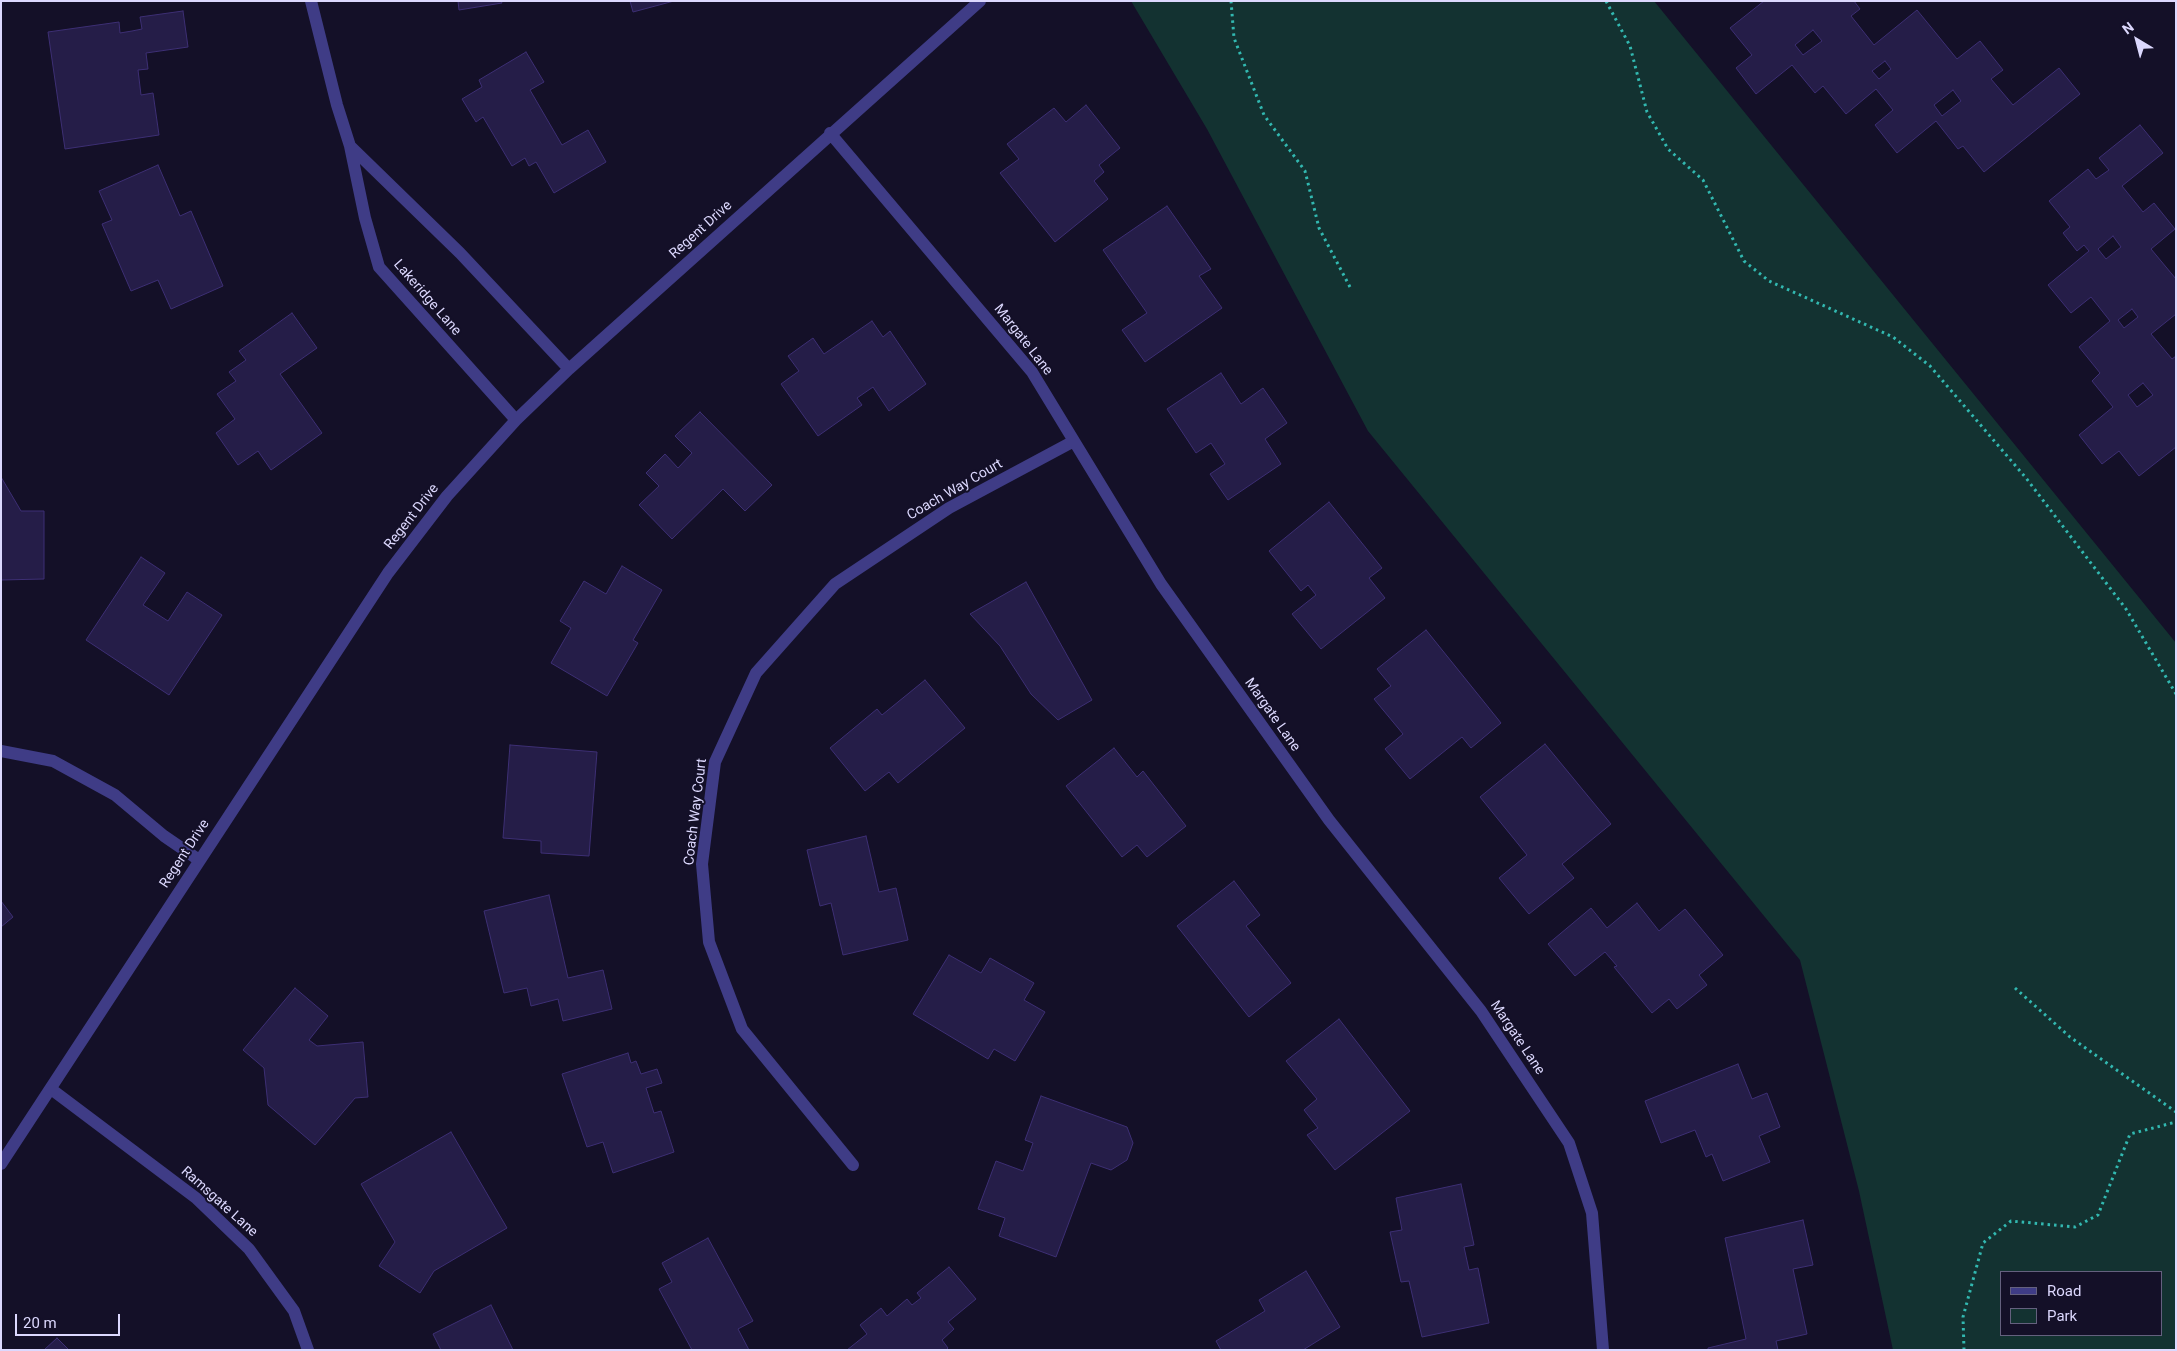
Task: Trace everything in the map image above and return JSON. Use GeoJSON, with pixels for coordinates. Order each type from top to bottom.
{"type":"FeatureCollection","features":[{"type":"Feature","properties":{"kind":"street","name":"Lakeridge Lane"},"geometry":{"type":"LineString","coordinates":[[311,1],[337,104],[350,146],[365,218],[379,267],[516,420]]}},
{"type":"Feature","properties":{"kind":"street","name":"Regent Drive"},"geometry":{"type":"LineString","coordinates":[[1,1164],[388,573],[447,496],[516,420],[569,369],[830,133],[980,1]]}},
{"type":"Feature","properties":{"kind":"street","name":"Margate Lane"},"geometry":{"type":"LineString","coordinates":[[830,133],[1032,372],[1161,584],[1329,820],[1481,1012],[1569,1143],[1592,1213],[1603,1350]]}},
{"type":"Feature","properties":{"kind":"street","name":"Lakeridge Lane"},"geometry":{"type":"LineString","coordinates":[[350,146],[460,253],[569,369]]}},
{"type":"Feature","properties":{"kind":"street","name":"Coach Way Court"},"geometry":{"type":"LineString","coordinates":[[853,1165],[742,1030],[709,942],[702,864],[715,762],[756,674],[835,584],[949,508],[1074,441]]}},
{"type":"Feature","properties":{"kind":"street"},"geometry":{"type":"LineString","coordinates":[[1,752],[53,761],[71,770],[114,795],[164,836],[199,860]]}},
{"type":"Feature","properties":{"kind":"street","name":"Ramsgate Lane"},"geometry":{"type":"LineString","coordinates":[[51,1088],[196,1198],[249,1249],[294,1311],[308,1350]]}},
{"type":"Feature","properties":{"kind":"path"},"geometry":{"type":"LineString","coordinates":[[1231,1],[1234,38],[1264,115],[1305,172],[1319,228],[1351,289]]}},
{"type":"Feature","properties":{"kind":"path"},"geometry":{"type":"LineString","coordinates":[[1606,1],[1630,46],[1647,112],[1668,149],[1703,180],[1744,261],[1769,281],[1893,337],[1930,366],[2026,478],[2126,609],[2176,694]]}},
{"type":"Feature","properties":{"kind":"path"},"geometry":{"type":"LineString","coordinates":[[2016,988],[2070,1037],[2176,1112]]}},
{"type":"Feature","properties":{"kind":"path"},"geometry":{"type":"LineString","coordinates":[[1964,1350],[1963,1317],[1983,1243],[2011,1221],[2075,1227],[2098,1215],[2130,1134],[2176,1122]]}},
{"type":"Feature","properties":{"kind":"green space"},"geometry":{"type":"Polygon","coordinates":[[[1131,1],[1654,1],[2176,643],[2176,1350],[1893,1350],[1859,1191],[1800,960],[1368,431],[1207,129],[1131,1]]]}},
{"type":"Feature","properties":{"kind":"building"},"geometry":{"type":"Polygon","coordinates":[[[458,1],[501,1],[502,3],[459,10],[458,1]]]}},
{"type":"Feature","properties":{"kind":"building"},"geometry":{"type":"Polygon","coordinates":[[[630,1],[674,1],[633,12],[630,1]]]}},
{"type":"Feature","properties":{"kind":"building"},"geometry":{"type":"Polygon","coordinates":[[[1764,1],[1854,1],[1860,9],[1851,16],[1874,45],[1917,10],[1957,59],[1980,41],[2003,70],[1991,79],[2013,105],[2059,68],[2080,94],[1984,172],[1963,146],[1958,149],[1936,121],[1897,153],[1875,125],[1893,110],[1876,89],[1846,114],[1823,86],[1815,93],[1792,65],[1756,94],[1736,68],[1752,55],[1730,28],[1764,1]],[[1813,30],[1795,45],[1803,55],[1822,41],[1813,30]],[[1885,61],[1872,71],[1879,79],[1891,69],[1885,61]],[[1953,90],[1934,105],[1942,116],[1961,101],[1953,90]]]}},
{"type":"Feature","properties":{"kind":"building"},"geometry":{"type":"Polygon","coordinates":[[[183,11],[188,47],[146,53],[148,69],[138,70],[141,95],[153,93],[159,135],[65,149],[48,32],[119,22],[120,33],[142,29],[140,17],[183,11]]]}},
{"type":"Feature","properties":{"kind":"building"},"geometry":{"type":"Polygon","coordinates":[[[526,52],[544,82],[530,90],[562,145],[588,130],[606,162],[554,193],[536,162],[529,166],[525,158],[512,166],[483,117],[476,122],[462,99],[482,87],[479,80],[526,52]]]}},
{"type":"Feature","properties":{"kind":"building"},"geometry":{"type":"Polygon","coordinates":[[[1086,105],[1120,148],[1099,165],[1104,172],[1094,181],[1108,199],[1055,242],[1000,173],[1019,159],[1007,144],[1054,108],[1066,122],[1086,105]]]}},
{"type":"Feature","properties":{"kind":"building"},"geometry":{"type":"Polygon","coordinates":[[[2140,125],[2163,153],[2122,186],[2143,212],[2154,203],[2175,229],[2151,249],[2176,279],[2176,314],[2151,334],[2172,359],[2176,356],[2176,447],[2139,476],[2119,451],[2102,464],[2079,435],[2113,407],[2092,381],[2100,373],[2079,347],[2110,321],[2091,297],[2071,313],[2048,285],[2089,251],[2084,245],[2077,251],[2063,233],[2070,227],[2049,201],[2088,169],[2096,179],[2109,170],[2099,158],[2140,125]],[[2113,236],[2098,249],[2106,259],[2121,247],[2113,236]],[[2132,309],[2118,320],[2124,328],[2138,317],[2132,309]],[[2143,383],[2128,395],[2137,407],[2153,395],[2143,383]]]}},
{"type":"Feature","properties":{"kind":"building"},"geometry":{"type":"Polygon","coordinates":[[[158,165],[180,216],[191,211],[223,286],[171,309],[158,280],[131,291],[102,224],[112,220],[99,191],[158,165]]]}},
{"type":"Feature","properties":{"kind":"building"},"geometry":{"type":"Polygon","coordinates":[[[1167,206],[1211,269],[1199,276],[1222,308],[1145,362],[1122,330],[1147,313],[1103,250],[1167,206]]]}},
{"type":"Feature","properties":{"kind":"building"},"geometry":{"type":"Polygon","coordinates":[[[292,313],[317,348],[280,374],[322,433],[271,470],[258,451],[238,465],[216,433],[235,419],[217,394],[236,381],[229,372],[246,360],[239,351],[292,313]]]}},
{"type":"Feature","properties":{"kind":"building"},"geometry":{"type":"Polygon","coordinates":[[[872,321],[883,337],[890,331],[926,384],[889,411],[873,387],[857,398],[862,405],[818,436],[781,384],[799,371],[788,356],[813,338],[824,354],[872,321]]]}},
{"type":"Feature","properties":{"kind":"building"},"geometry":{"type":"Polygon","coordinates":[[[1221,373],[1241,404],[1263,388],[1287,423],[1265,439],[1281,464],[1228,500],[1210,474],[1225,464],[1211,443],[1196,453],[1167,409],[1221,373]]]}},
{"type":"Feature","properties":{"kind":"building"},"geometry":{"type":"Polygon","coordinates":[[[700,412],[772,485],[745,511],[723,489],[672,539],[639,505],[659,486],[646,473],[665,454],[678,468],[692,453],[675,436],[700,412]]]}},
{"type":"Feature","properties":{"kind":"building"},"geometry":{"type":"Polygon","coordinates":[[[1,477],[21,511],[44,511],[44,579],[1,580],[1,477]]]}},
{"type":"Feature","properties":{"kind":"building"},"geometry":{"type":"Polygon","coordinates":[[[1329,502],[1382,568],[1369,578],[1385,598],[1321,649],[1292,614],[1316,595],[1308,585],[1301,591],[1269,551],[1329,502]]]}},
{"type":"Feature","properties":{"kind":"building"},"geometry":{"type":"Polygon","coordinates":[[[141,557],[165,573],[143,605],[168,621],[187,592],[222,615],[169,695],[86,640],[141,557]]]}},
{"type":"Feature","properties":{"kind":"building"},"geometry":{"type":"Polygon","coordinates":[[[622,566],[662,590],[633,640],[638,643],[607,696],[551,663],[571,628],[560,621],[584,581],[606,594],[622,566]]]}},
{"type":"Feature","properties":{"kind":"building"},"geometry":{"type":"Polygon","coordinates":[[[1026,582],[1092,700],[1058,720],[1031,694],[1000,646],[970,614],[1026,582]]]}},
{"type":"Feature","properties":{"kind":"building"},"geometry":{"type":"Polygon","coordinates":[[[1426,630],[1501,723],[1471,748],[1462,737],[1410,779],[1385,749],[1403,734],[1374,699],[1391,686],[1377,669],[1426,630]]]}},
{"type":"Feature","properties":{"kind":"building"},"geometry":{"type":"Polygon","coordinates":[[[925,680],[965,728],[898,783],[889,772],[865,791],[830,748],[877,709],[882,715],[925,680]]]}},
{"type":"Feature","properties":{"kind":"building"},"geometry":{"type":"Polygon","coordinates":[[[1545,744],[1611,824],[1562,864],[1574,878],[1529,914],[1499,878],[1527,855],[1480,797],[1545,744]]]}},
{"type":"Feature","properties":{"kind":"building"},"geometry":{"type":"Polygon","coordinates":[[[510,745],[597,752],[589,856],[541,853],[541,841],[503,838],[510,745]]]}},
{"type":"Feature","properties":{"kind":"building"},"geometry":{"type":"Polygon","coordinates":[[[1114,748],[1137,777],[1143,771],[1186,826],[1147,857],[1137,845],[1122,857],[1066,786],[1114,748]]]}},
{"type":"Feature","properties":{"kind":"building"},"geometry":{"type":"Polygon","coordinates":[[[866,836],[879,892],[896,888],[908,940],[843,955],[831,903],[820,906],[807,850],[866,836]]]}},
{"type":"Feature","properties":{"kind":"building"},"geometry":{"type":"Polygon","coordinates":[[[1234,881],[1260,915],[1246,926],[1291,983],[1249,1017],[1177,926],[1234,881]]]}},
{"type":"Feature","properties":{"kind":"building"},"geometry":{"type":"Polygon","coordinates":[[[549,895],[568,978],[603,970],[612,1009],[563,1021],[558,999],[531,1006],[527,988],[504,993],[484,911],[549,895]]]}},
{"type":"Feature","properties":{"kind":"building"},"geometry":{"type":"Polygon","coordinates":[[[1,901],[13,917],[1,927],[1,901]]]}},
{"type":"Feature","properties":{"kind":"building"},"geometry":{"type":"Polygon","coordinates":[[[1637,903],[1659,931],[1685,909],[1723,955],[1699,975],[1707,985],[1677,1009],[1669,999],[1652,1013],[1614,967],[1617,966],[1605,952],[1575,976],[1548,944],[1591,908],[1607,928],[1637,903]]]}},
{"type":"Feature","properties":{"kind":"building"},"geometry":{"type":"Polygon","coordinates":[[[949,955],[981,973],[990,958],[1034,983],[1024,1000],[1045,1012],[1015,1061],[994,1049],[988,1059],[913,1014],[949,955]]]}},
{"type":"Feature","properties":{"kind":"building"},"geometry":{"type":"Polygon","coordinates":[[[295,988],[328,1016],[309,1040],[317,1046],[363,1042],[368,1097],[355,1098],[315,1145],[268,1105],[264,1068],[243,1050],[295,988]]]}},
{"type":"Feature","properties":{"kind":"building"},"geometry":{"type":"Polygon","coordinates":[[[1339,1019],[1410,1111],[1335,1170],[1307,1135],[1318,1128],[1304,1110],[1317,1099],[1286,1061],[1339,1019]]]}},
{"type":"Feature","properties":{"kind":"building"},"geometry":{"type":"Polygon","coordinates":[[[628,1053],[631,1063],[636,1061],[641,1074],[657,1069],[662,1083],[646,1088],[654,1113],[661,1111],[674,1152],[613,1173],[603,1142],[587,1147],[562,1074],[628,1053]]]}},
{"type":"Feature","properties":{"kind":"building"},"geometry":{"type":"Polygon","coordinates":[[[1738,1064],[1752,1099],[1767,1093],[1780,1127],[1759,1136],[1770,1162],[1723,1181],[1712,1154],[1706,1157],[1695,1130],[1661,1143],[1645,1101],[1738,1064]]]}},
{"type":"Feature","properties":{"kind":"building"},"geometry":{"type":"Polygon","coordinates":[[[1041,1096],[1127,1127],[1133,1143],[1127,1160],[1111,1170],[1091,1163],[1056,1257],[999,1236],[1005,1218],[978,1209],[996,1161],[1023,1171],[1033,1143],[1025,1140],[1041,1096]]]}},
{"type":"Feature","properties":{"kind":"building"},"geometry":{"type":"Polygon","coordinates":[[[451,1132],[507,1228],[434,1271],[420,1293],[379,1266],[395,1242],[361,1184],[451,1132]]]}},
{"type":"Feature","properties":{"kind":"building"},"geometry":{"type":"Polygon","coordinates":[[[1461,1184],[1474,1245],[1464,1247],[1469,1270],[1478,1268],[1489,1323],[1422,1337],[1409,1281],[1401,1282],[1390,1232],[1402,1230],[1396,1198],[1461,1184]]]}},
{"type":"Feature","properties":{"kind":"building"},"geometry":{"type":"Polygon","coordinates":[[[1803,1220],[1813,1265],[1793,1269],[1807,1334],[1776,1341],[1778,1350],[1708,1350],[1708,1348],[1746,1339],[1725,1238],[1803,1220]]]}},
{"type":"Feature","properties":{"kind":"building"},"geometry":{"type":"Polygon","coordinates":[[[708,1238],[753,1321],[738,1329],[749,1350],[692,1350],[659,1289],[672,1282],[662,1263],[708,1238]]]}},
{"type":"Feature","properties":{"kind":"building"},"geometry":{"type":"Polygon","coordinates":[[[949,1267],[976,1299],[948,1322],[954,1329],[942,1340],[948,1348],[946,1350],[847,1350],[867,1334],[860,1325],[881,1308],[887,1316],[907,1299],[912,1305],[921,1298],[917,1293],[949,1267]]]}},
{"type":"Feature","properties":{"kind":"building"},"geometry":{"type":"Polygon","coordinates":[[[1306,1271],[1340,1327],[1303,1350],[1221,1350],[1216,1341],[1265,1311],[1259,1300],[1306,1271]]]}},
{"type":"Feature","properties":{"kind":"building"},"geometry":{"type":"Polygon","coordinates":[[[491,1305],[513,1350],[441,1350],[433,1334],[491,1305]]]}},
{"type":"Feature","properties":{"kind":"building"},"geometry":{"type":"Polygon","coordinates":[[[57,1338],[69,1350],[44,1350],[57,1338]]]}}]}
